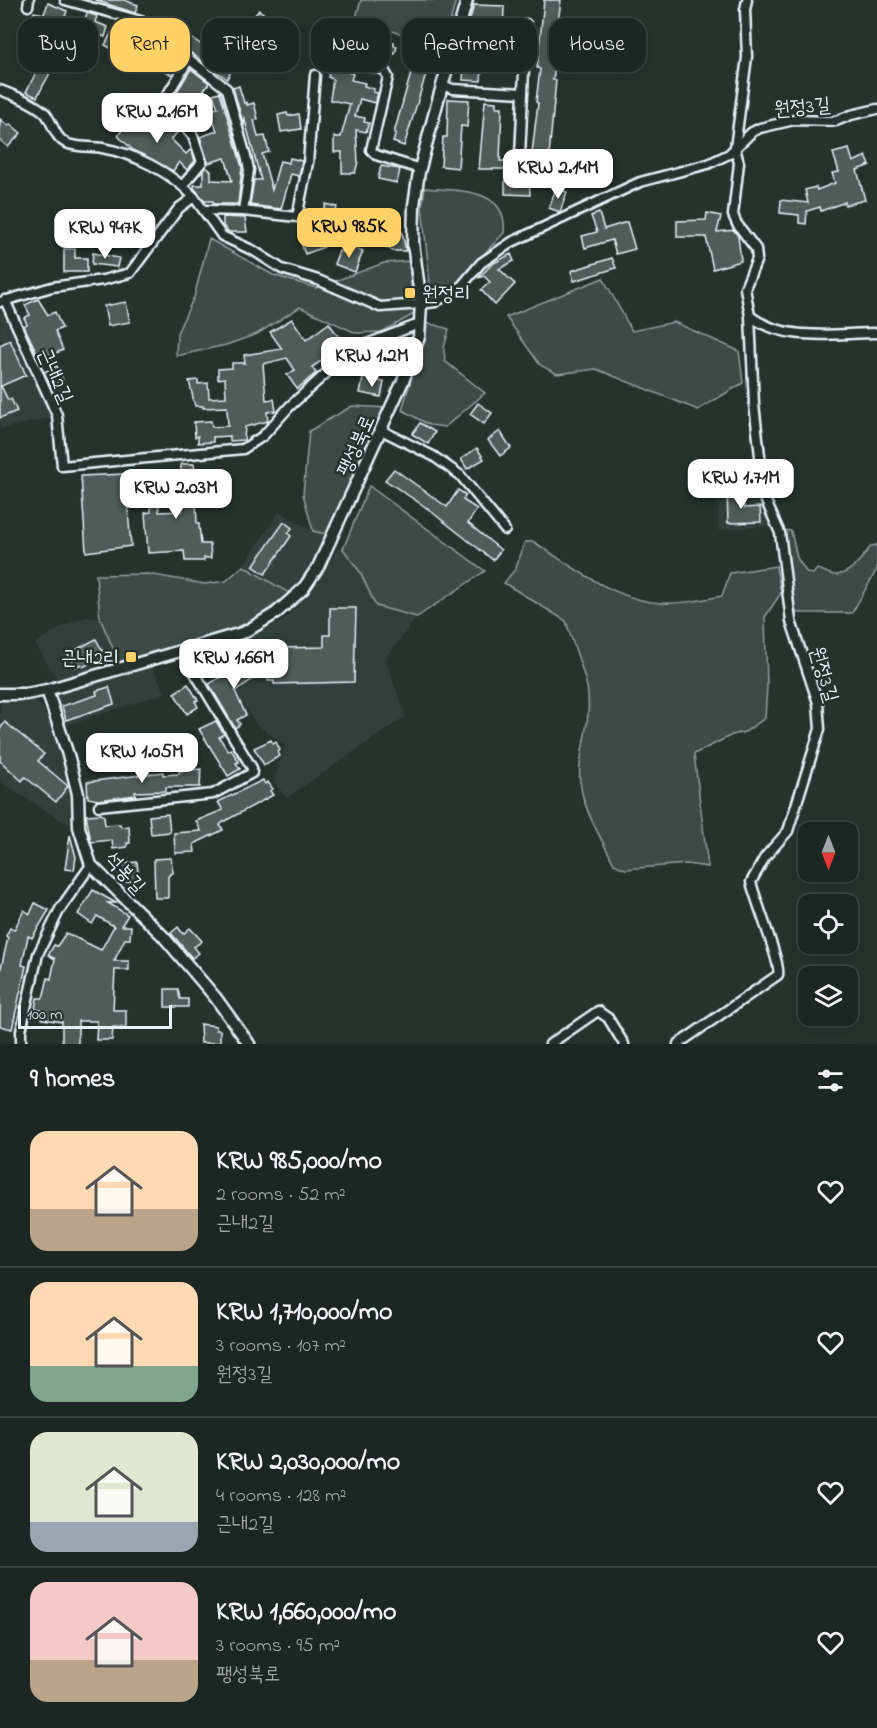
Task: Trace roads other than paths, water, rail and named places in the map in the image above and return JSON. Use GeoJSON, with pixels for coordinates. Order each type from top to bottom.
{"type":"FeatureCollection","features":[{"type":"Feature","properties":{"kind":"street"},"geometry":{"type":"LineString","coordinates":[[65,0],[130,18]]}},
{"type":"Feature","properties":{"kind":"street","name":"팽성북로"},"geometry":{"type":"LineString","coordinates":[[0,693],[47,690],[245,632],[276,614],[303,589],[318,567],[403,381],[418,338],[421,304],[412,225],[420,169],[467,0]]}},
{"type":"Feature","properties":{"kind":"street","name":"원정3길"},"geometry":{"type":"LineString","coordinates":[[678,1044],[778,975],[778,963],[756,901],[752,882],[765,857],[788,831],[820,729],[818,703],[791,621],[780,533],[765,499],[751,374],[750,316],[745,288],[757,259],[756,249],[736,224],[733,215],[739,163],[735,148],[747,57],[747,0]]}},
{"type":"Feature","properties":{"kind":"street"},"geometry":{"type":"LineString","coordinates":[[190,60],[227,89],[248,160],[249,170],[243,211]]}},
{"type":"Feature","properties":{"kind":"street"},"geometry":{"type":"LineString","coordinates":[[181,72],[164,102],[193,136],[202,162],[183,185]]}},
{"type":"Feature","properties":{"kind":"street"},"geometry":{"type":"LineString","coordinates":[[385,72],[387,77],[371,150],[376,154],[420,169]]}},
{"type":"Feature","properties":{"kind":"street"},"geometry":{"type":"LineString","coordinates":[[520,156],[524,72]]}},
{"type":"Feature","properties":{"kind":"street"},"geometry":{"type":"LineString","coordinates":[[204,210],[243,211],[297,217],[308,163],[315,75]]}},
{"type":"Feature","properties":{"kind":"street"},"geometry":{"type":"LineString","coordinates":[[442,85],[453,89],[523,93]]}},
{"type":"Feature","properties":{"kind":"street"},"geometry":{"type":"LineString","coordinates":[[0,90],[33,104],[46,114],[58,138],[67,144],[129,154],[172,177],[194,197],[222,236],[254,251],[282,269],[318,280],[380,307],[421,304]]}},
{"type":"Feature","properties":{"kind":"street","name":"원정3길"},"geometry":{"type":"LineString","coordinates":[[421,304],[435,302],[459,289],[481,263],[513,242],[640,182],[708,164],[729,154],[752,132],[772,124],[794,120],[836,121],[877,109]]}},
{"type":"Feature","properties":{"kind":"street","name":"근내2길"},"geometry":{"type":"LineString","coordinates":[[194,197],[179,208],[130,273],[103,280],[52,286],[2,301],[57,415],[62,466],[243,449],[263,436],[290,406],[334,366],[364,345],[419,324]]}},
{"type":"Feature","properties":{"kind":"street"},"geometry":{"type":"LineString","coordinates":[[750,316],[759,323],[784,333],[877,333]]}},
{"type":"Feature","properties":{"kind":"street"},"geometry":{"type":"LineString","coordinates":[[381,430],[433,456],[460,475],[505,530]]}},
{"type":"Feature","properties":{"kind":"street"},"geometry":{"type":"LineString","coordinates":[[99,806],[213,794],[252,772],[252,768],[233,735],[196,675],[185,651]]}},
{"type":"Feature","properties":{"kind":"street","name":"석봉길"},"geometry":{"type":"LineString","coordinates":[[47,690],[78,794],[79,827],[91,865],[170,944],[215,997],[249,1044]]}},
{"type":"Feature","properties":{"kind":"street"},"geometry":{"type":"LineString","coordinates":[[21,1044],[21,1031],[38,954],[60,909],[91,865]]}},
{"type":"Feature","properties":{"kind":"street"},"geometry":{"type":"LineString","coordinates":[[550,1044],[598,1011],[608,1018],[624,1044]]}},
{"type":"Feature","properties":{"kind":"place","name":"원정리"},"geometry":{"type":"Point","coordinates":[410,293]}},
{"type":"Feature","properties":{"kind":"place","name":"근내2리"},"geometry":{"type":"Point","coordinates":[131,657]}}]}
